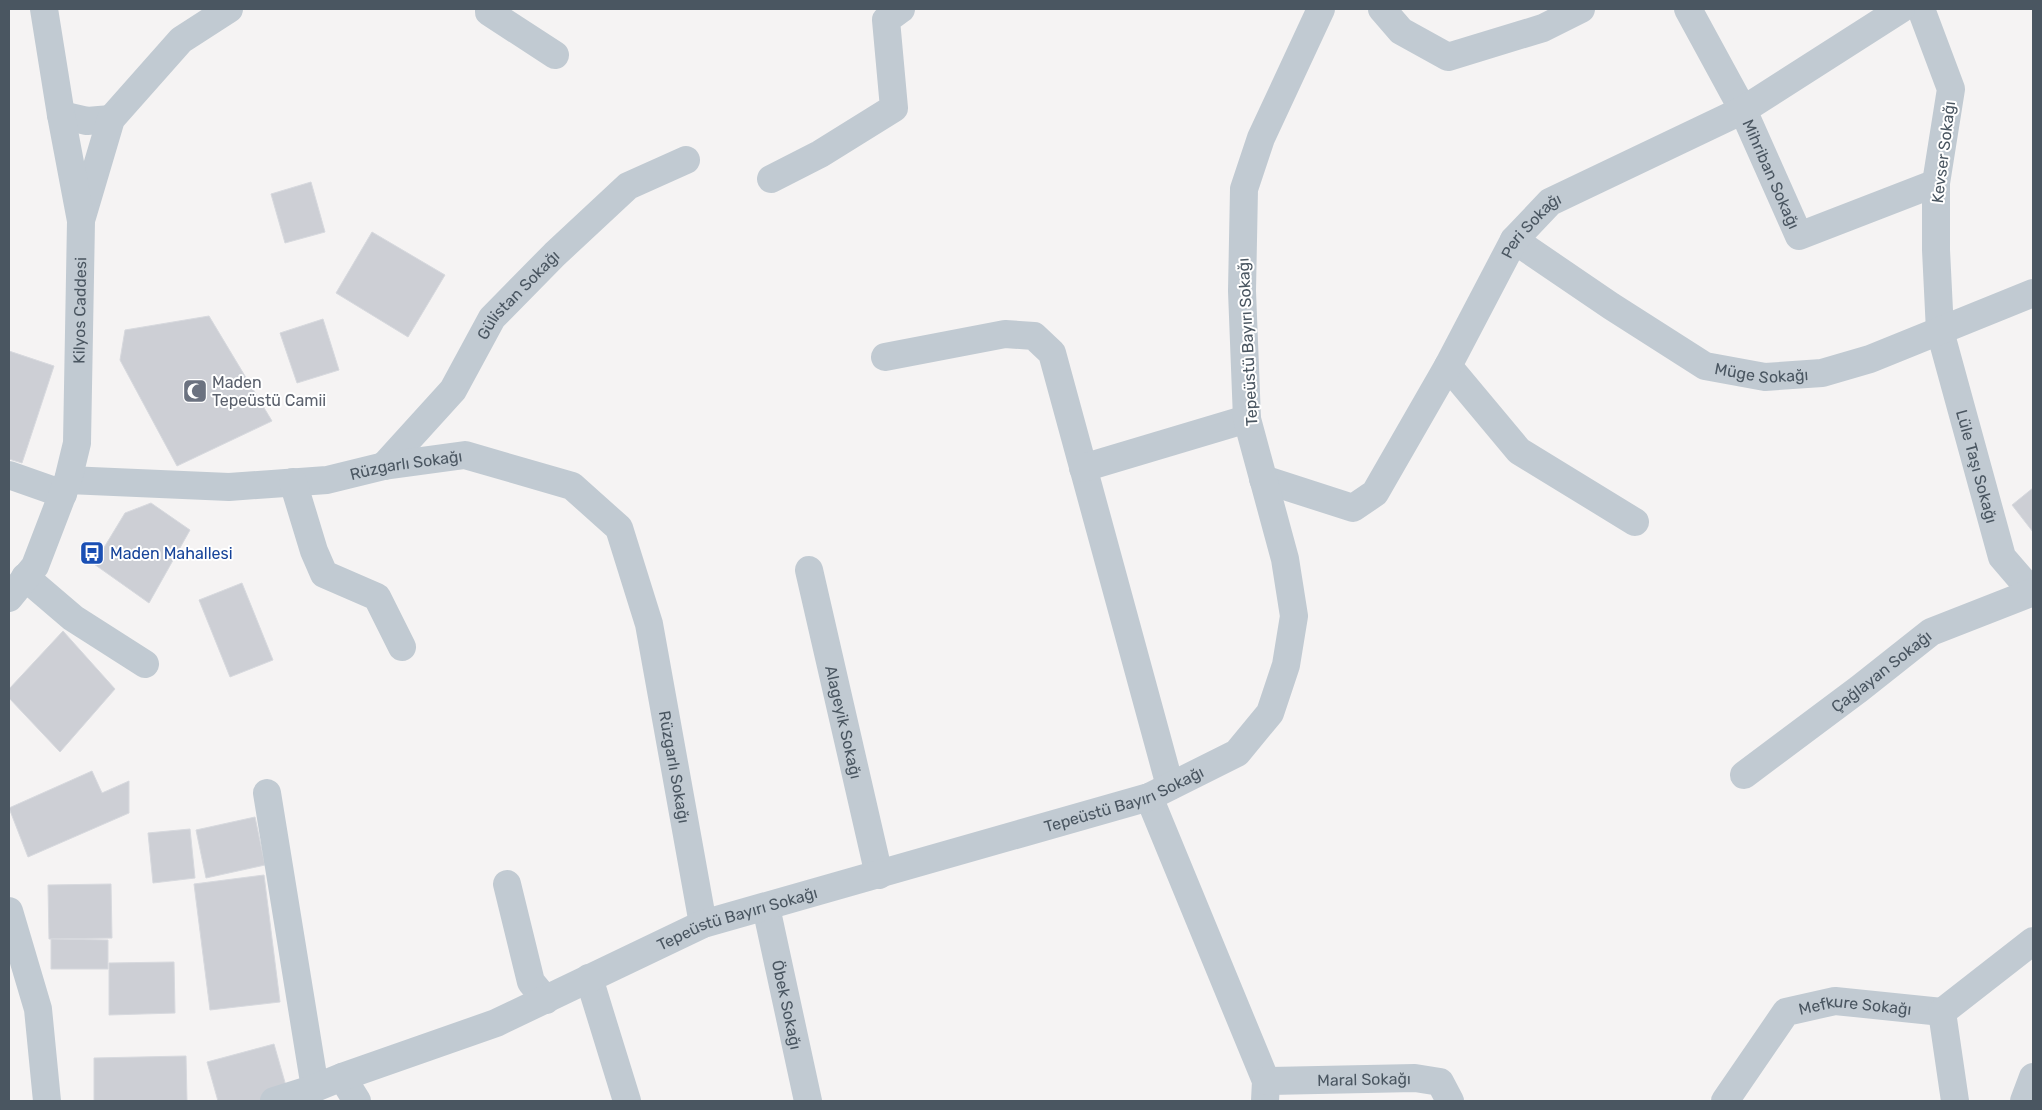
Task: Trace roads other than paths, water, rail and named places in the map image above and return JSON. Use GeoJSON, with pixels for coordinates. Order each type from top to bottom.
{"type":"FeatureCollection","features":[{"type":"Feature","properties":{"kind":"street","name":"Kilyos Caddesi"},"geometry":{"type":"LineString","coordinates":[[9,598],[34,566],[66,487],[77,443],[81,221],[44,9]]}},
{"type":"Feature","properties":{"kind":"street"},"geometry":{"type":"LineString","coordinates":[[81,221],[111,120],[181,40],[229,9]]}},
{"type":"Feature","properties":{"kind":"street"},"geometry":{"type":"LineString","coordinates":[[489,9],[490,12],[555,55]]}},
{"type":"Feature","properties":{"kind":"street"},"geometry":{"type":"LineString","coordinates":[[771,180],[820,154],[894,108],[886,20],[901,9]]}},
{"type":"Feature","properties":{"kind":"street","name":"Tepeüstü Bayırı Sokağı"},"geometry":{"type":"LineString","coordinates":[[274,1101],[496,1023],[703,924],[1160,792],[1237,753],[1270,712],[1286,665],[1294,616],[1285,558],[1247,419],[1242,291],[1244,189],[1261,138],[1321,9]]}},
{"type":"Feature","properties":{"kind":"street"},"geometry":{"type":"LineString","coordinates":[[1382,9],[1401,31],[1448,56],[1543,28],[1581,9]]}},
{"type":"Feature","properties":{"kind":"street","name":"Mihriban Sokağı"},"geometry":{"type":"LineString","coordinates":[[1688,9],[1744,110],[1799,236],[1936,182]]}},
{"type":"Feature","properties":{"kind":"street","name":"Peri Sokağı"},"geometry":{"type":"LineString","coordinates":[[1263,480],[1353,508],[1375,493],[1448,366],[1514,240],[1550,202],[1744,110],[1901,9]]}},
{"type":"Feature","properties":{"kind":"street","name":"Kevser Sokağı"},"geometry":{"type":"LineString","coordinates":[[1922,9],[1951,89],[1936,182],[1936,250],[1940,331]]}},
{"type":"Feature","properties":{"kind":"street"},"geometry":{"type":"LineString","coordinates":[[61,115],[87,121],[111,120]]}},
{"type":"Feature","properties":{"kind":"street","name":"Gülistan Sokağı"},"geometry":{"type":"LineString","coordinates":[[384,466],[453,390],[492,318],[555,254],[628,186],[686,160]]}},
{"type":"Feature","properties":{"kind":"street","name":"Müge Sokağı"},"geometry":{"type":"LineString","coordinates":[[1514,240],[1611,306],[1705,366],[1765,378],[1822,373],[1870,360],[2033,294]]}},
{"type":"Feature","properties":{"kind":"street","name":"Lüle Taşı Sokağı"},"geometry":{"type":"LineString","coordinates":[[1940,331],[2002,557],[2033,592]]}},
{"type":"Feature","properties":{"kind":"street"},"geometry":{"type":"LineString","coordinates":[[884,357],[1005,334],[1034,336],[1052,353],[1083,468],[1160,792],[1265,1091]]}},
{"type":"Feature","properties":{"kind":"street"},"geometry":{"type":"LineString","coordinates":[[1448,366],[1519,451],[1635,522]]}},
{"type":"Feature","properties":{"kind":"street"},"geometry":{"type":"LineString","coordinates":[[1083,468],[1247,419]]}},
{"type":"Feature","properties":{"kind":"street","name":"Rüzgarlı Sokağı"},"geometry":{"type":"LineString","coordinates":[[9,475],[66,487],[229,487],[327,480],[384,466],[465,455],[572,486],[620,528],[648,624],[703,924]]}},
{"type":"Feature","properties":{"kind":"street"},"geometry":{"type":"LineString","coordinates":[[294,482],[314,550],[324,574],[377,597],[402,647]]}},
{"type":"Feature","properties":{"kind":"street","name":"Alageyik Sokağı"},"geometry":{"type":"LineString","coordinates":[[809,570],[880,874]]}},
{"type":"Feature","properties":{"kind":"street"},"geometry":{"type":"LineString","coordinates":[[26,577],[73,618],[145,664]]}},
{"type":"Feature","properties":{"kind":"street","name":"Çağlayan Sokağı"},"geometry":{"type":"LineString","coordinates":[[1744,775],[1859,689],[1931,632],[2033,592]]}},
{"type":"Feature","properties":{"kind":"street"},"geometry":{"type":"LineString","coordinates":[[266,793],[315,1088]]}},
{"type":"Feature","properties":{"kind":"street"},"geometry":{"type":"LineString","coordinates":[[507,884],[531,982],[546,1000]]}},
{"type":"Feature","properties":{"kind":"street","name":"Öbek Sokağı"},"geometry":{"type":"LineString","coordinates":[[766,907],[808,1101]]}},
{"type":"Feature","properties":{"kind":"street"},"geometry":{"type":"LineString","coordinates":[[9,911],[38,1010],[47,1101]]}},
{"type":"Feature","properties":{"kind":"street"},"geometry":{"type":"LineString","coordinates":[[1955,1101],[1942,1012],[2033,941]]}},
{"type":"Feature","properties":{"kind":"street"},"geometry":{"type":"LineString","coordinates":[[589,978],[626,1101]]}},
{"type":"Feature","properties":{"kind":"street","name":"Mefkure Sokağı"},"geometry":{"type":"LineString","coordinates":[[1726,1101],[1786,1012],[1835,1001],[1942,1012]]}},
{"type":"Feature","properties":{"kind":"street"},"geometry":{"type":"LineString","coordinates":[[342,1077],[357,1101]]}},
{"type":"Feature","properties":{"kind":"street"},"geometry":{"type":"LineString","coordinates":[[2024,1101],[2033,1077]]}},
{"type":"Feature","properties":{"kind":"street","name":"Maral Sokağı"},"geometry":{"type":"LineString","coordinates":[[1265,1091],[1415,1078],[1440,1082],[1450,1101]]}},
{"type":"Feature","properties":{"kind":"place","name":"Maden Tepeüstü Camii"},"geometry":{"type":"Point","coordinates":[195,391]}},
{"type":"Feature","properties":{"kind":"place","name":"Maden Mahallesi"},"geometry":{"type":"Point","coordinates":[92,553]}}]}
